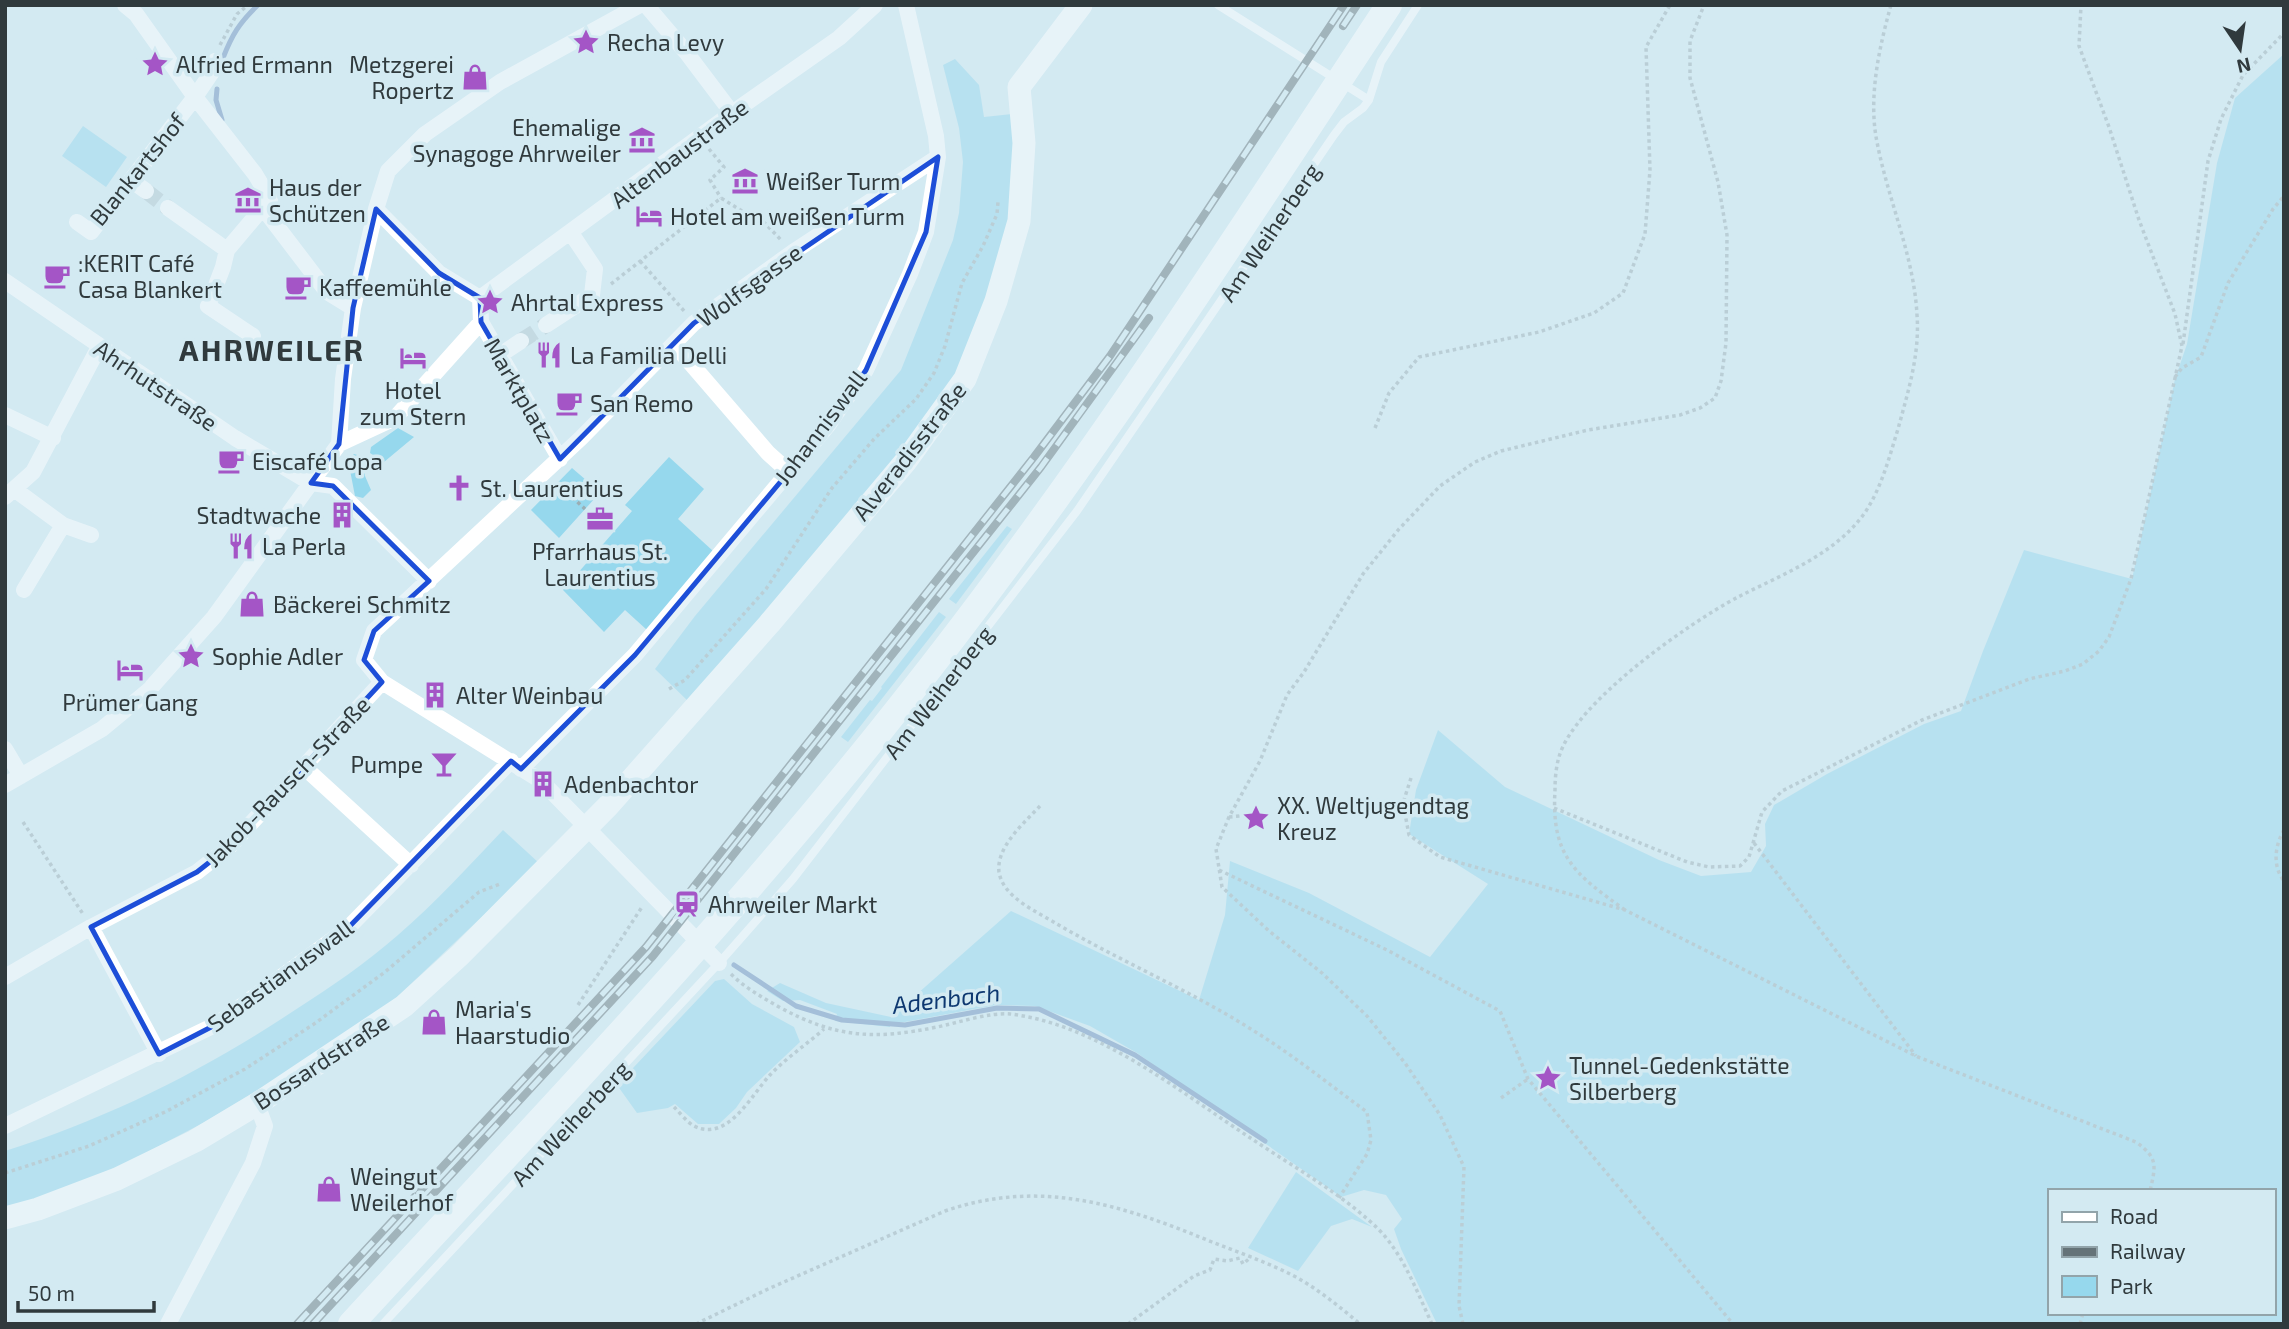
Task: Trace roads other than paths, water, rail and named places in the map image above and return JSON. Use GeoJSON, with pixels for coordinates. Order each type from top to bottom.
{"type":"FeatureCollection","features":[{"type":"Feature","properties":{"kind":"main road"},"geometry":{"type":"LineString","coordinates":[[351,1324],[744,895],[903,704],[1068,483],[1192,303],[1389,5]]}},
{"type":"Feature","properties":{"kind":"street"},"geometry":{"type":"LineString","coordinates":[[125,5],[136,13],[195,97],[255,174],[270,199],[227,250],[208,306],[253,336]]}},
{"type":"Feature","properties":{"kind":"street"},"geometry":{"type":"LineString","coordinates":[[5,785],[102,730],[149,691],[214,617],[338,444],[343,379],[353,308],[376,209],[388,171],[425,134],[500,82],[640,5]]}},
{"type":"Feature","properties":{"kind":"street"},"geometry":{"type":"LineString","coordinates":[[646,5],[732,113]]}},
{"type":"Feature","properties":{"kind":"street","name":"Altenbaustraße"},"geometry":{"type":"LineString","coordinates":[[480,298],[839,38],[875,5]]}},
{"type":"Feature","properties":{"kind":"street","name":"Johanniswall"},"geometry":{"type":"LineString","coordinates":[[516,765],[635,655],[829,424],[866,370],[926,232],[938,157],[936,136],[906,5]]}},
{"type":"Feature","properties":{"kind":"street","name":"Alveradisstraße"},"geometry":{"type":"LineString","coordinates":[[587,827],[778,613],[906,461],[965,379],[996,301],[1019,221],[1024,143],[1019,87],[1081,5]]}},
{"type":"Feature","properties":{"kind":"street","name":"Blankartshof"},"geometry":{"type":"LineString","coordinates":[[77,222],[91,232],[195,97],[212,72],[215,61]]}},
{"type":"Feature","properties":{"kind":"street","name":"Wolfsgasse"},"geometry":{"type":"LineString","coordinates":[[581,438],[694,323],[793,252],[938,157]]}},
{"type":"Feature","properties":{"kind":"street"},"geometry":{"type":"LineString","coordinates":[[131,180],[146,191]]}},
{"type":"Feature","properties":{"kind":"street"},"geometry":{"type":"LineString","coordinates":[[168,208],[227,250]]}},
{"type":"Feature","properties":{"kind":"street"},"geometry":{"type":"LineString","coordinates":[[263,208],[327,292],[353,308]]}},
{"type":"Feature","properties":{"kind":"street"},"geometry":{"type":"LineString","coordinates":[[376,209],[439,273],[480,298]]}},
{"type":"Feature","properties":{"kind":"street"},"geometry":{"type":"LineString","coordinates":[[546,326],[592,295],[595,268],[570,233]]}},
{"type":"Feature","properties":{"kind":"street","name":"Ahrhutstraße"},"geometry":{"type":"LineString","coordinates":[[5,281],[235,438],[311,483]]}},
{"type":"Feature","properties":{"kind":"street","name":"Marktplatz"},"geometry":{"type":"LineString","coordinates":[[480,298],[481,322],[560,459]]}},
{"type":"Feature","properties":{"kind":"street","name":"Marktplatz"},"geometry":{"type":"LineString","coordinates":[[338,444],[395,418],[481,322]]}},
{"type":"Feature","properties":{"kind":"street"},"geometry":{"type":"LineString","coordinates":[[500,355],[521,341]]}},
{"type":"Feature","properties":{"kind":"street"},"geometry":{"type":"LineString","coordinates":[[674,344],[768,453],[788,471]]}},
{"type":"Feature","properties":{"kind":"street"},"geometry":{"type":"LineString","coordinates":[[91,535],[63,525],[10,493],[33,472],[99,347]]}},
{"type":"Feature","properties":{"kind":"street"},"geometry":{"type":"LineString","coordinates":[[5,415],[53,438]]}},
{"type":"Feature","properties":{"kind":"street","name":"Marktplatz"},"geometry":{"type":"LineString","coordinates":[[382,682],[364,660],[374,631],[457,556],[551,478],[560,459],[581,438]]}},
{"type":"Feature","properties":{"kind":"street"},"geometry":{"type":"LineString","coordinates":[[311,483],[333,486],[429,581]]}},
{"type":"Feature","properties":{"kind":"street"},"geometry":{"type":"LineString","coordinates":[[24,590],[63,525]]}},
{"type":"Feature","properties":{"kind":"street"},"geometry":{"type":"LineString","coordinates":[[382,682],[544,784],[715,960]]}},
{"type":"Feature","properties":{"kind":"street","name":"Jakob-Rausch-Straße"},"geometry":{"type":"LineString","coordinates":[[5,977],[90,927],[197,872],[230,846],[382,682]]}},
{"type":"Feature","properties":{"kind":"street"},"geometry":{"type":"LineString","coordinates":[[5,749],[21,776]]}},
{"type":"Feature","properties":{"kind":"street","name":"Sebastianuswall"},"geometry":{"type":"LineString","coordinates":[[5,1126],[217,1024],[347,929],[516,765]]}},
{"type":"Feature","properties":{"kind":"street"},"geometry":{"type":"LineString","coordinates":[[304,767],[411,865]]}},
{"type":"Feature","properties":{"kind":"street","name":"Bossardstraße"},"geometry":{"type":"LineString","coordinates":[[5,1218],[38,1209],[117,1179],[195,1140],[257,1104],[404,1006],[469,947],[587,827]]}},
{"type":"Feature","properties":{"kind":"street"},"geometry":{"type":"LineString","coordinates":[[90,927],[159,1054]]}},
{"type":"Feature","properties":{"kind":"street"},"geometry":{"type":"LineString","coordinates":[[168,1324],[253,1163],[265,1126],[257,1104]]}},
{"type":"Feature","properties":{"kind":"lane"},"geometry":{"type":"LineString","coordinates":[[1218,5],[1369,100]]}},
{"type":"Feature","properties":{"kind":"lane","name":"Am Weiherberg"},"geometry":{"type":"LineString","coordinates":[[383,1324],[715,960],[793,879],[1077,512],[1334,135],[1369,100],[1381,62],[1418,5]]}},
{"type":"Feature","properties":{"kind":"waterway"},"geometry":{"type":"LineString","coordinates":[[223,58],[237,30],[258,5]]}},
{"type":"Feature","properties":{"kind":"waterway"},"geometry":{"type":"LineString","coordinates":[[217,89],[216,100],[222,120]]}},
{"type":"Feature","properties":{"kind":"waterway","name":"Adenbach"},"geometry":{"type":"LineString","coordinates":[[734,965],[796,1006],[842,1020],[905,1025],[997,1008],[1039,1009],[1135,1055],[1265,1141]]}},
{"type":"Feature","properties":{"kind":"tunnel"},"geometry":{"type":"LineString","coordinates":[[146,191],[168,208]]}},
{"type":"Feature","properties":{"kind":"tunnel"},"geometry":{"type":"LineString","coordinates":[[521,341],[546,325]]}},
{"type":"Feature","properties":{"kind":"railway"},"geometry":{"type":"LineString","coordinates":[[297,1324],[646,947],[1034,457],[1110,356],[1344,5]]}},
{"type":"Feature","properties":{"kind":"railway"},"geometry":{"type":"LineString","coordinates":[[1343,26],[1357,5]]}},
{"type":"Feature","properties":{"kind":"railway"},"geometry":{"type":"LineString","coordinates":[[313,1324],[653,956],[1041,467],[1149,318]]}},
{"type":"Feature","properties":{"kind":"place","name":"Recha Levy"},"geometry":{"type":"Point","coordinates":[586,42]}},
{"type":"Feature","properties":{"kind":"place","name":"Alfried Ermann"},"geometry":{"type":"Point","coordinates":[155,64]}},
{"type":"Feature","properties":{"kind":"place","name":"Metzgerei Ropertz"},"geometry":{"type":"Point","coordinates":[475,77]}},
{"type":"Feature","properties":{"kind":"place","name":"Ehemalige Synagoge Ahrweiler"},"geometry":{"type":"Point","coordinates":[642,140]}},
{"type":"Feature","properties":{"kind":"place","name":"Weißer Turm"},"geometry":{"type":"Point","coordinates":[745,181]}},
{"type":"Feature","properties":{"kind":"place","name":"Haus der Schützen"},"geometry":{"type":"Point","coordinates":[248,200]}},
{"type":"Feature","properties":{"kind":"place","name":"Hotel am weißen Turm"},"geometry":{"type":"Point","coordinates":[649,216]}},
{"type":"Feature","properties":{"kind":"place","name":":KERIT Café Casa Blankert"},"geometry":{"type":"Point","coordinates":[57,276]}},
{"type":"Feature","properties":{"kind":"place","name":"Kaffeemühle"},"geometry":{"type":"Point","coordinates":[298,287]}},
{"type":"Feature","properties":{"kind":"place","name":"Ahrtal Express"},"geometry":{"type":"Point","coordinates":[490,302]}},
{"type":"Feature","properties":{"kind":"place","name":"La Familia Delli"},"geometry":{"type":"Point","coordinates":[549,355]}},
{"type":"Feature","properties":{"kind":"place","name":"Hotel zum Stern"},"geometry":{"type":"Point","coordinates":[413,358]}},
{"type":"Feature","properties":{"kind":"place","name":"San Remo"},"geometry":{"type":"Point","coordinates":[569,403]}},
{"type":"Feature","properties":{"kind":"place","name":"Eiscafé Lopa"},"geometry":{"type":"Point","coordinates":[231,461]}},
{"type":"Feature","properties":{"kind":"place","name":"St. Laurentius"},"geometry":{"type":"Point","coordinates":[459,488]}},
{"type":"Feature","properties":{"kind":"place","name":"Stadtwache"},"geometry":{"type":"Point","coordinates":[342,515]}},
{"type":"Feature","properties":{"kind":"place","name":"Pfarrhaus St. Laurentius"},"geometry":{"type":"Point","coordinates":[600,519]}},
{"type":"Feature","properties":{"kind":"place","name":"La Perla"},"geometry":{"type":"Point","coordinates":[241,546]}},
{"type":"Feature","properties":{"kind":"place","name":"Bäckerei Schmitz"},"geometry":{"type":"Point","coordinates":[252,604]}},
{"type":"Feature","properties":{"kind":"place","name":"Sophie Adler"},"geometry":{"type":"Point","coordinates":[191,656]}},
{"type":"Feature","properties":{"kind":"place","name":"Prümer Gang"},"geometry":{"type":"Point","coordinates":[130,670]}},
{"type":"Feature","properties":{"kind":"place","name":"Alter Weinbau"},"geometry":{"type":"Point","coordinates":[435,695]}},
{"type":"Feature","properties":{"kind":"place","name":"Pumpe"},"geometry":{"type":"Point","coordinates":[444,764]}},
{"type":"Feature","properties":{"kind":"place","name":"Adenbachtor"},"geometry":{"type":"Point","coordinates":[543,784]}},
{"type":"Feature","properties":{"kind":"place","name":"XX. Weltjugendtag Kreuz"},"geometry":{"type":"Point","coordinates":[1256,818]}},
{"type":"Feature","properties":{"kind":"place","name":"Ahrweiler Markt"},"geometry":{"type":"Point","coordinates":[687,904]}},
{"type":"Feature","properties":{"kind":"place","name":"Maria's Haarstudio"},"geometry":{"type":"Point","coordinates":[434,1022]}},
{"type":"Feature","properties":{"kind":"place","name":"Tunnel-Gedenkstätte Silberberg"},"geometry":{"type":"Point","coordinates":[1548,1078]}},
{"type":"Feature","properties":{"kind":"place","name":"Weingut Weilerhof"},"geometry":{"type":"Point","coordinates":[329,1189]}},
{"type":"Feature","properties":{"kind":"district","name":"AHRWEILER"},"geometry":{"type":"Point","coordinates":[272,349]}}]}
